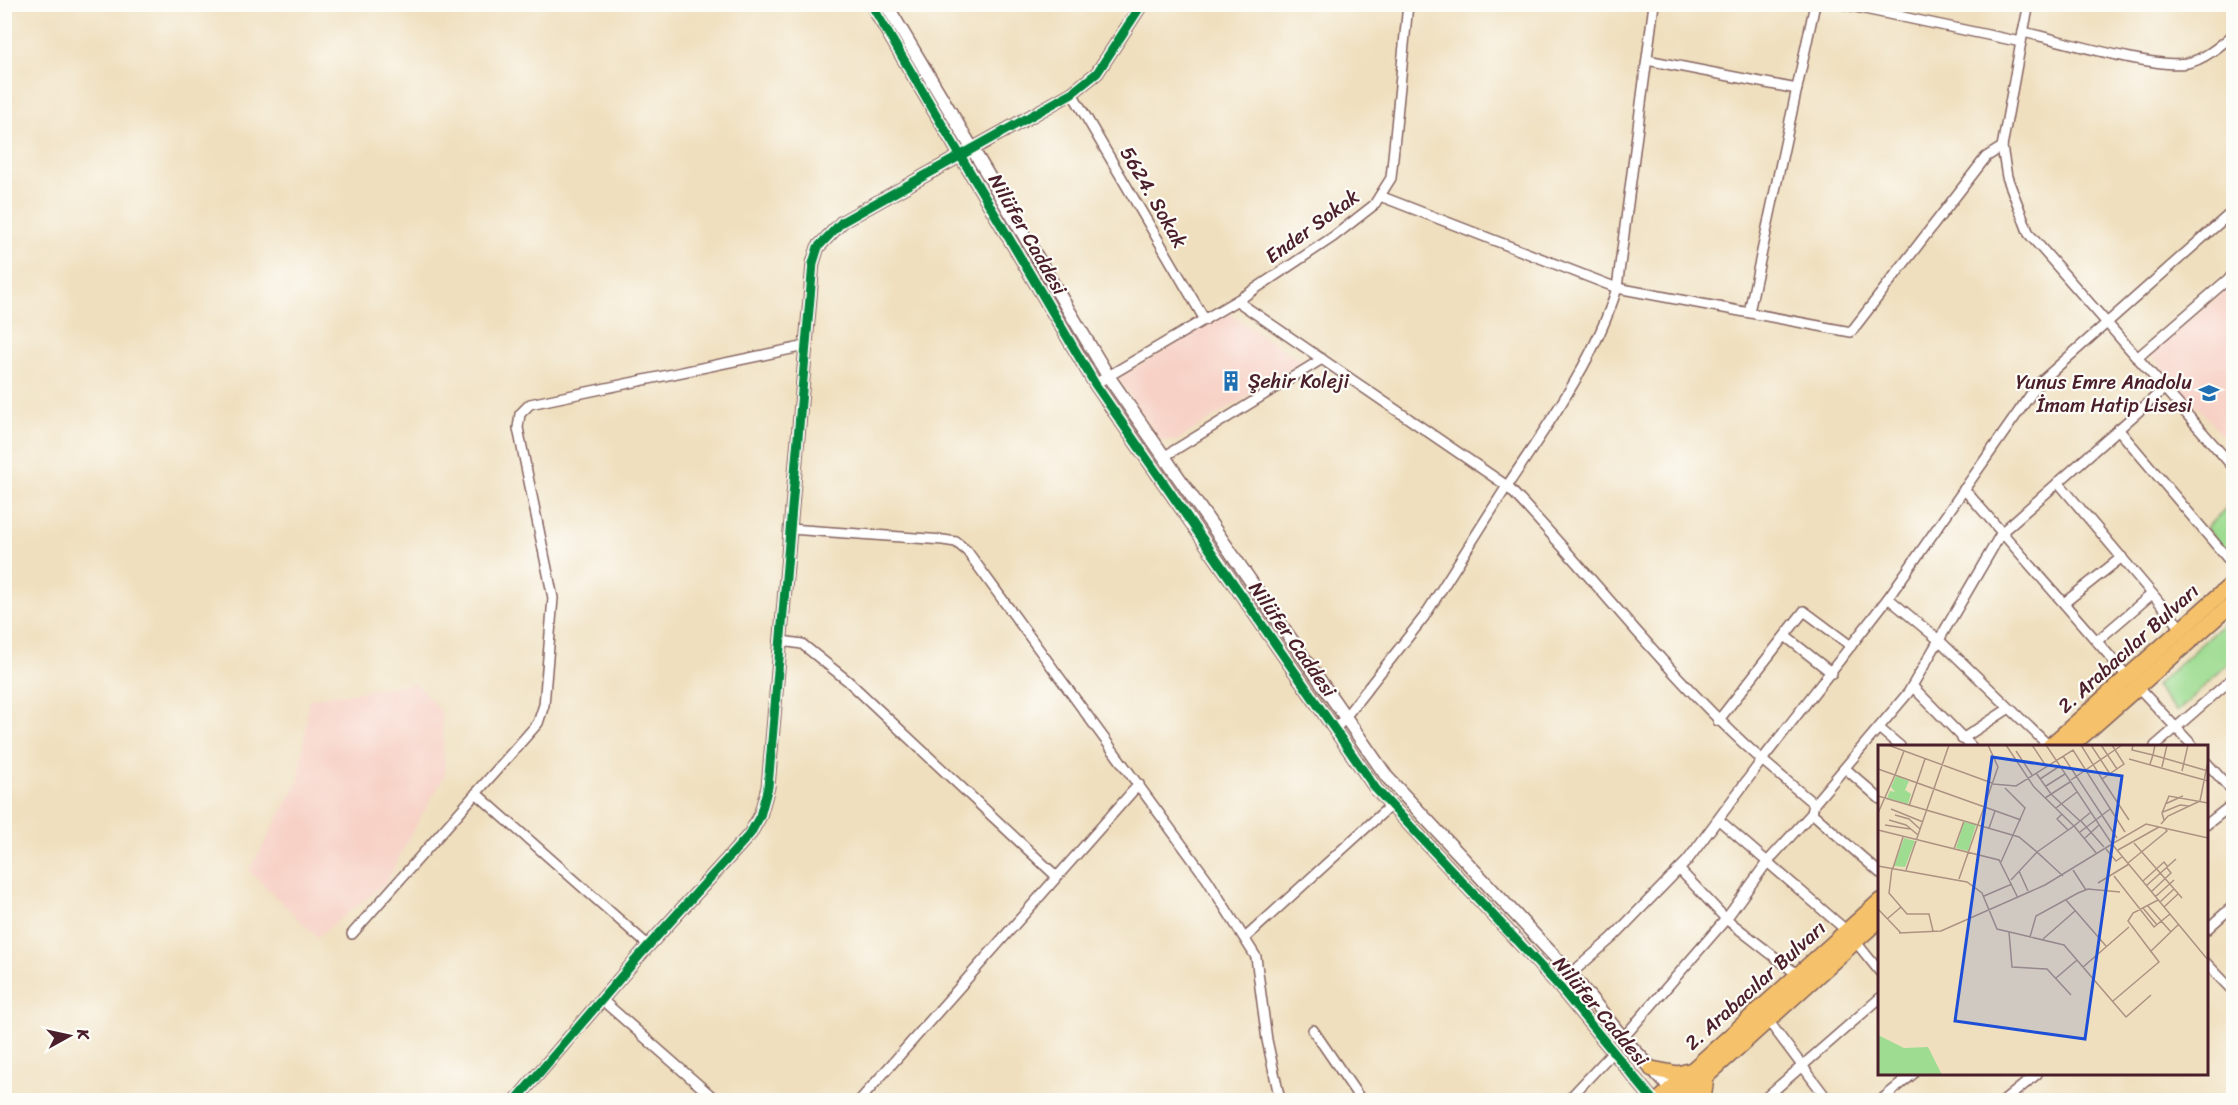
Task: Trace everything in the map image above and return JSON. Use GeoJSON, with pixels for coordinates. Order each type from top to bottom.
{"type":"FeatureCollection","features":[{"type":"Feature","properties":{"kind":"main road","name":"2. Arabacılar Bulvarı"},"geometry":{"type":"LineString","coordinates":[[2053,745],[2133,681],[2181,628],[2234,582]]}},
{"type":"Feature","properties":{"kind":"main road"},"geometry":{"type":"LineString","coordinates":[[2073,745],[2133,681],[2234,602]]}},
{"type":"Feature","properties":{"kind":"main road","name":"2. Arabacılar Bulvarı"},"geometry":{"type":"LineString","coordinates":[[1699,1073],[1798,975],[1850,936],[1878,903]]}},
{"type":"Feature","properties":{"kind":"main road"},"geometry":{"type":"LineString","coordinates":[[1659,1101],[1676,1095],[1850,936],[1878,920]]}},
{"type":"Feature","properties":{"kind":"main road"},"geometry":{"type":"LineString","coordinates":[[1652,1069],[1678,1074],[1699,1073]]}},
{"type":"Feature","properties":{"kind":"main road"},"geometry":{"type":"LineString","coordinates":[[1699,1073],[1703,1101]]}},
{"type":"Feature","properties":{"kind":"street","name":"Nilüfer Caddesi"},"geometry":{"type":"LineString","coordinates":[[871,4],[967,152],[1095,384],[1376,789],[1558,985],[1611,1053],[1653,1101]]}},
{"type":"Feature","properties":{"kind":"street"},"geometry":{"type":"LineString","coordinates":[[886,4],[967,152],[1108,376],[1347,715],[1388,777],[1571,974],[1623,1038],[1676,1095]]}},
{"type":"Feature","properties":{"kind":"street"},"geometry":{"type":"LineString","coordinates":[[516,1101],[649,946],[750,834],[760,816],[768,787],[813,263],[818,247],[842,222],[1072,93],[1097,73],[1142,4]]}},
{"type":"Feature","properties":{"kind":"street","name":"Ender Sokak"},"geometry":{"type":"LineString","coordinates":[[1095,384],[1237,301],[1333,237],[1374,205],[1391,178],[1408,4]]}},
{"type":"Feature","properties":{"kind":"street"},"geometry":{"type":"LineString","coordinates":[[1335,730],[1424,617],[1564,398],[1609,315],[1617,288],[1654,4]]}},
{"type":"Feature","properties":{"kind":"street"},"geometry":{"type":"LineString","coordinates":[[1749,312],[1815,4]]}},
{"type":"Feature","properties":{"kind":"street"},"geometry":{"type":"LineString","coordinates":[[1841,4],[2021,42]]}},
{"type":"Feature","properties":{"kind":"street"},"geometry":{"type":"LineString","coordinates":[[2030,4],[2002,147],[2007,177],[2029,234],[2234,468]]}},
{"type":"Feature","properties":{"kind":"street"},"geometry":{"type":"LineString","coordinates":[[2023,32],[2160,63],[2188,63],[2218,48],[2234,34]]}},
{"type":"Feature","properties":{"kind":"street"},"geometry":{"type":"LineString","coordinates":[[1647,60],[1797,89]]}},
{"type":"Feature","properties":{"kind":"street","name":"5624. Sokak"},"geometry":{"type":"LineString","coordinates":[[1072,93],[1205,320]]}},
{"type":"Feature","properties":{"kind":"street"},"geometry":{"type":"LineString","coordinates":[[1380,196],[1617,288],[1851,332],[1986,157],[2002,147]]}},
{"type":"Feature","properties":{"kind":"street"},"geometry":{"type":"LineString","coordinates":[[1558,985],[1612,938],[1679,869],[1719,820],[1762,760],[1832,673],[1888,598],[2038,384],[2234,210]]}},
{"type":"Feature","properties":{"kind":"street"},"geometry":{"type":"LineString","coordinates":[[2137,358],[2234,274]]}},
{"type":"Feature","properties":{"kind":"street"},"geometry":{"type":"LineString","coordinates":[[1237,301],[1507,486],[1564,546],[1718,721],[1878,871]]}},
{"type":"Feature","properties":{"kind":"street"},"geometry":{"type":"LineString","coordinates":[[352,934],[538,723],[544,705],[553,598],[518,428],[520,414],[530,404],[806,345]]}},
{"type":"Feature","properties":{"kind":"street"},"geometry":{"type":"LineString","coordinates":[[1165,456],[1322,359]]}},
{"type":"Feature","properties":{"kind":"street"},"geometry":{"type":"LineString","coordinates":[[1623,1038],[1726,919],[1768,861],[1880,729],[1912,686],[1940,641],[2002,532],[2164,388]]}},
{"type":"Feature","properties":{"kind":"street"},"geometry":{"type":"LineString","coordinates":[[2118,429],[2234,566]]}},
{"type":"Feature","properties":{"kind":"street"},"geometry":{"type":"LineString","coordinates":[[2225,459],[2234,451]]}},
{"type":"Feature","properties":{"kind":"street"},"geometry":{"type":"LineString","coordinates":[[2058,482],[2181,628]]}},
{"type":"Feature","properties":{"kind":"street"},"geometry":{"type":"LineString","coordinates":[[1964,489],[2191,745]]}},
{"type":"Feature","properties":{"kind":"street"},"geometry":{"type":"LineString","coordinates":[[790,529],[943,540],[956,542],[968,551],[1208,879],[1256,957],[1267,1040],[1280,1101]]}},
{"type":"Feature","properties":{"kind":"street"},"geometry":{"type":"LineString","coordinates":[[2064,603],[2122,557]]}},
{"type":"Feature","properties":{"kind":"street"},"geometry":{"type":"LineString","coordinates":[[2098,640],[2152,594]]}},
{"type":"Feature","properties":{"kind":"street"},"geometry":{"type":"LineString","coordinates":[[1888,598],[1940,641],[2048,745]]}},
{"type":"Feature","properties":{"kind":"street"},"geometry":{"type":"LineString","coordinates":[[1718,721],[1804,611],[1851,646]]}},
{"type":"Feature","properties":{"kind":"street"},"geometry":{"type":"LineString","coordinates":[[1785,636],[1832,673]]}},
{"type":"Feature","properties":{"kind":"street"},"geometry":{"type":"LineString","coordinates":[[782,641],[802,644],[848,681],[1056,876]]}},
{"type":"Feature","properties":{"kind":"street"},"geometry":{"type":"LineString","coordinates":[[2157,745],[2234,677]]}},
{"type":"Feature","properties":{"kind":"street"},"geometry":{"type":"LineString","coordinates":[[1912,686],[1969,745]]}},
{"type":"Feature","properties":{"kind":"street"},"geometry":{"type":"LineString","coordinates":[[1962,739],[2008,709]]}},
{"type":"Feature","properties":{"kind":"street"},"geometry":{"type":"LineString","coordinates":[[1880,729],[1898,745]]}},
{"type":"Feature","properties":{"kind":"street"},"geometry":{"type":"LineString","coordinates":[[2208,764],[2234,793]]}},
{"type":"Feature","properties":{"kind":"street"},"geometry":{"type":"LineString","coordinates":[[1846,768],[1878,797]]}},
{"type":"Feature","properties":{"kind":"street"},"geometry":{"type":"LineString","coordinates":[[860,1101],[1139,784]]}},
{"type":"Feature","properties":{"kind":"street"},"geometry":{"type":"LineString","coordinates":[[476,793],[649,946]]}},
{"type":"Feature","properties":{"kind":"street"},"geometry":{"type":"LineString","coordinates":[[2208,823],[2234,803]]}},
{"type":"Feature","properties":{"kind":"street"},"geometry":{"type":"LineString","coordinates":[[1245,938],[1391,806]]}},
{"type":"Feature","properties":{"kind":"street"},"geometry":{"type":"LineString","coordinates":[[1719,820],[1850,936],[1878,970]]}},
{"type":"Feature","properties":{"kind":"street"},"geometry":{"type":"LineString","coordinates":[[1679,869],[1726,919],[1798,975]]}},
{"type":"Feature","properties":{"kind":"street"},"geometry":{"type":"LineString","coordinates":[[2208,928],[2234,905]]}},
{"type":"Feature","properties":{"kind":"street"},"geometry":{"type":"LineString","coordinates":[[2208,965],[2234,992]]}},
{"type":"Feature","properties":{"kind":"street"},"geometry":{"type":"LineString","coordinates":[[603,1000],[716,1101]]}},
{"type":"Feature","properties":{"kind":"street"},"geometry":{"type":"LineString","coordinates":[[1763,1101],[1878,1000]]}},
{"type":"Feature","properties":{"kind":"street"},"geometry":{"type":"LineString","coordinates":[[1770,1023],[1828,1101]]}},
{"type":"Feature","properties":{"kind":"street"},"geometry":{"type":"LineString","coordinates":[[1313,1030],[1361,1101]]}},
{"type":"Feature","properties":{"kind":"street"},"geometry":{"type":"LineString","coordinates":[[1568,1101],[1611,1053]]}},
{"type":"Feature","properties":{"kind":"street"},"geometry":{"type":"LineString","coordinates":[[1881,1101],[1912,1075]]}},
{"type":"Feature","properties":{"kind":"street"},"geometry":{"type":"LineString","coordinates":[[2005,1101],[2036,1075]]}},
{"type":"Feature","properties":{"kind":"street"},"geometry":{"type":"LineString","coordinates":[[1638,1083],[1640,1101]]}},
{"type":"Feature","properties":{"kind":"shaded area","name":"Yunus Emre Anadolu İmam Hatip Lisesi"},"geometry":{"type":"Polygon","coordinates":[[[2233,284],[2233,433],[2226,439],[2150,354],[2233,284]]]}},
{"type":"Feature","properties":{"kind":"shaded area"},"geometry":{"type":"Polygon","coordinates":[[[1228,313],[1302,362],[1176,441],[1160,440],[1118,378],[1228,313]]]}},
{"type":"Feature","properties":{"kind":"shaded area"},"geometry":{"type":"Polygon","coordinates":[[[416,683],[441,711],[445,775],[386,883],[317,937],[249,871],[299,780],[309,699],[416,683]]]}},
{"type":"Feature","properties":{"kind":"green space"},"geometry":{"type":"Polygon","coordinates":[[[2233,501],[2233,559],[2206,528],[2233,501]]]}},
{"type":"Feature","properties":{"kind":"green space"},"geometry":{"type":"Polygon","coordinates":[[[2233,615],[2233,659],[2177,712],[2155,686],[2233,615]]]}},
{"type":"Feature","properties":{"kind":"cycle path"},"geometry":{"type":"LineString","coordinates":[[871,4],[1095,384],[1376,789],[1558,985],[1653,1100]]}},
{"type":"Feature","properties":{"kind":"cycle path"},"geometry":{"type":"LineString","coordinates":[[516,1100],[639,956],[750,834],[760,816],[768,787],[813,263],[818,247],[842,222],[1072,93],[1097,73],[1142,4]]}},
{"type":"Feature","properties":{"kind":"place","name":"Şehir Koleji"},"geometry":{"type":"Point","coordinates":[1231,381]}},
{"type":"Feature","properties":{"kind":"place","name":"Yunus Emre Anadolu İmam Hatip Lisesi"},"geometry":{"type":"Point","coordinates":[2209,393]}}]}
